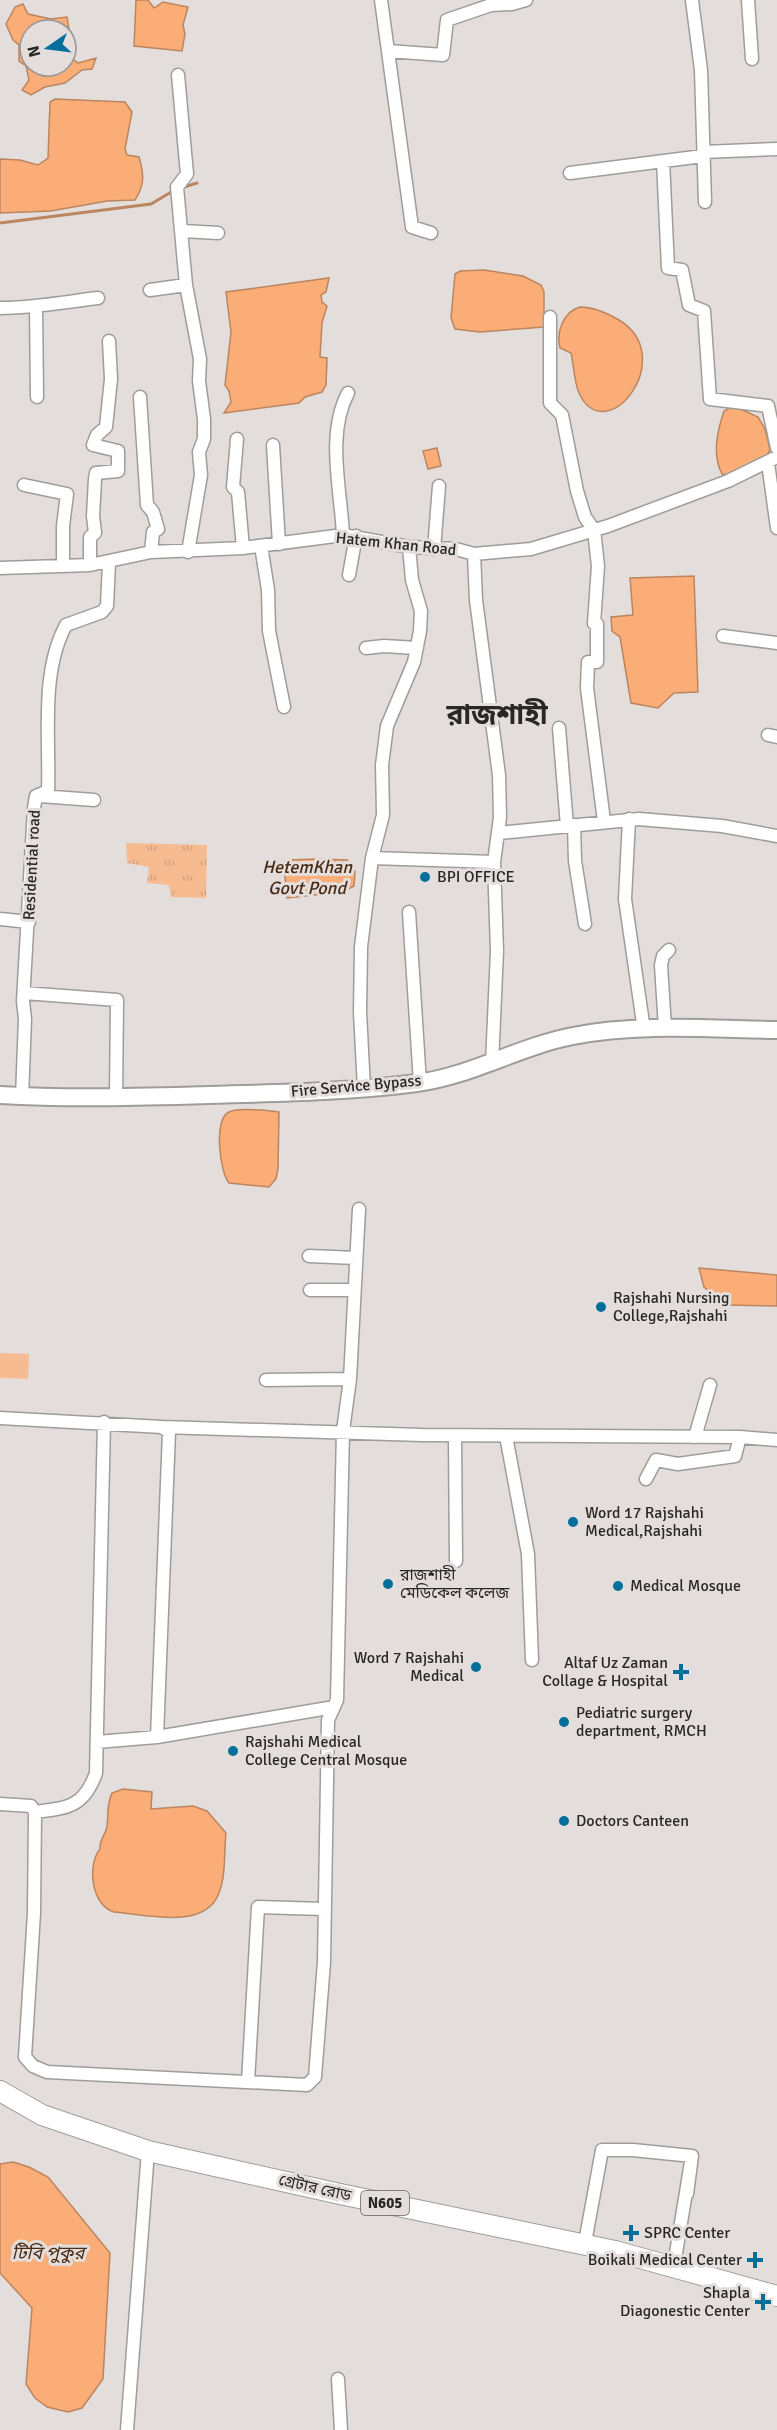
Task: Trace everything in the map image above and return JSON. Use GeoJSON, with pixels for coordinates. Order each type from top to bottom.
{"type":"FeatureCollection","features":[{"type":"Feature","properties":{"kind":"highway","name":"গ্রেটার রোড"},"geometry":{"type":"LineString","coordinates":[[0,2080],[40,2104],[112,2131],[219,2162]]}},
{"type":"Feature","properties":{"kind":"highway","name":"গ্রেটার রোড"},"geometry":{"type":"LineString","coordinates":[[0,2091],[42,2115],[148,2151],[219,2162],[615,2251],[675,2259],[777,2284]]}},
{"type":"Feature","properties":{"kind":"highway","name":"গ্রেটার রোড"},"geometry":{"type":"LineString","coordinates":[[456,2214],[586,2237],[777,2296]]}},
{"type":"Feature","properties":{"kind":"main road","name":"Fire Service Bypass"},"geometry":{"type":"LineString","coordinates":[[0,1095],[116,1097],[364,1089],[420,1083],[492,1064],[572,1036],[617,1030],[665,1028],[777,1030]]}},
{"type":"Feature","properties":{"kind":"street"},"geometry":{"type":"LineString","coordinates":[[381,0],[412,227],[431,233]]}},
{"type":"Feature","properties":{"kind":"street"},"geometry":{"type":"LineString","coordinates":[[388,51],[443,55],[447,20],[491,5],[512,4],[526,0]]}},
{"type":"Feature","properties":{"kind":"street"},"geometry":{"type":"LineString","coordinates":[[692,0],[701,70],[705,202]]}},
{"type":"Feature","properties":{"kind":"street"},"geometry":{"type":"LineString","coordinates":[[748,0],[752,59]]}},
{"type":"Feature","properties":{"kind":"street"},"geometry":{"type":"LineString","coordinates":[[178,75],[188,174],[177,187],[183,231],[186,285],[200,358],[199,381],[204,419],[204,439],[199,452],[201,475],[188,552]]}},
{"type":"Feature","properties":{"kind":"street"},"geometry":{"type":"LineString","coordinates":[[570,173],[703,154],[777,150]]}},
{"type":"Feature","properties":{"kind":"street"},"geometry":{"type":"LineString","coordinates":[[663,161],[668,268],[682,270],[689,306],[704,311],[710,399],[768,406],[777,448]]}},
{"type":"Feature","properties":{"kind":"street"},"geometry":{"type":"LineString","coordinates":[[183,231],[218,233]]}},
{"type":"Feature","properties":{"kind":"street"},"geometry":{"type":"LineString","coordinates":[[150,290],[186,285]]}},
{"type":"Feature","properties":{"kind":"street"},"geometry":{"type":"LineString","coordinates":[[0,308],[36,308],[62,301],[98,298]]}},
{"type":"Feature","properties":{"kind":"street"},"geometry":{"type":"LineString","coordinates":[[36,308],[37,397]]}},
{"type":"Feature","properties":{"kind":"street"},"geometry":{"type":"LineString","coordinates":[[550,316],[550,403],[562,416],[577,491],[585,517],[594,530],[598,566],[594,623],[597,624],[597,662],[588,662],[587,688],[604,821]]}},
{"type":"Feature","properties":{"kind":"street"},"geometry":{"type":"LineString","coordinates":[[90,565],[90,537],[95,533],[93,516],[96,473],[118,471],[120,460],[118,451],[93,445],[97,435],[106,427],[111,379],[109,341]]}},
{"type":"Feature","properties":{"kind":"street"},"geometry":{"type":"LineString","coordinates":[[343,535],[337,454],[339,409],[348,393]]}},
{"type":"Feature","properties":{"kind":"street"},"geometry":{"type":"LineString","coordinates":[[140,397],[147,505],[153,512],[158,529],[153,532],[151,552]]}},
{"type":"Feature","properties":{"kind":"street"},"geometry":{"type":"LineString","coordinates":[[237,440],[233,487],[238,492],[243,548]]}},
{"type":"Feature","properties":{"kind":"street"},"geometry":{"type":"LineString","coordinates":[[273,445],[279,544]]}},
{"type":"Feature","properties":{"kind":"street"},"geometry":{"type":"LineString","coordinates":[[772,460],[777,528]]}},
{"type":"Feature","properties":{"kind":"street","name":"Hatem Khan Road"},"geometry":{"type":"LineString","coordinates":[[0,568],[90,565],[109,563],[151,552],[243,548],[343,535],[409,547],[474,554],[531,549],[594,530],[728,481],[772,460]]}},
{"type":"Feature","properties":{"kind":"street"},"geometry":{"type":"LineString","coordinates":[[24,485],[67,494],[63,526],[63,566]]}},
{"type":"Feature","properties":{"kind":"street"},"geometry":{"type":"LineString","coordinates":[[434,549],[439,486]]}},
{"type":"Feature","properties":{"kind":"street"},"geometry":{"type":"LineString","coordinates":[[349,575],[356,536]]}},
{"type":"Feature","properties":{"kind":"street"},"geometry":{"type":"LineString","coordinates":[[261,546],[268,590],[269,631],[284,707]]}},
{"type":"Feature","properties":{"kind":"street"},"geometry":{"type":"LineString","coordinates":[[364,1089],[360,1012],[361,947],[372,858],[383,815],[382,765],[387,726],[407,681],[417,648],[421,611],[412,580],[409,547]]}},
{"type":"Feature","properties":{"kind":"street"},"geometry":{"type":"LineString","coordinates":[[474,554],[476,600],[499,775],[499,833],[494,862],[496,951],[492,1064]]}},
{"type":"Feature","properties":{"kind":"street","name":"Residential road"},"geometry":{"type":"LineString","coordinates":[[22,1097],[24,993],[36,796],[48,791],[51,670],[57,643],[66,625],[102,612],[107,606],[109,563]]}},
{"type":"Feature","properties":{"kind":"street"},"geometry":{"type":"LineString","coordinates":[[723,636],[777,643]]}},
{"type":"Feature","properties":{"kind":"street"},"geometry":{"type":"LineString","coordinates":[[366,648],[384,646],[417,648]]}},
{"type":"Feature","properties":{"kind":"street"},"geometry":{"type":"LineString","coordinates":[[559,728],[585,924]]}},
{"type":"Feature","properties":{"kind":"street"},"geometry":{"type":"LineString","coordinates":[[36,796],[94,800]]}},
{"type":"Feature","properties":{"kind":"street"},"geometry":{"type":"LineString","coordinates":[[499,833],[629,819],[722,826],[777,836]]}},
{"type":"Feature","properties":{"kind":"street"},"geometry":{"type":"LineString","coordinates":[[629,819],[625,899],[645,1030]]}},
{"type":"Feature","properties":{"kind":"street"},"geometry":{"type":"LineString","coordinates":[[372,858],[494,862]]}},
{"type":"Feature","properties":{"kind":"street"},"geometry":{"type":"LineString","coordinates":[[409,912],[420,1083]]}},
{"type":"Feature","properties":{"kind":"street"},"geometry":{"type":"LineString","coordinates":[[0,919],[29,922]]}},
{"type":"Feature","properties":{"kind":"street"},"geometry":{"type":"LineString","coordinates":[[665,1028],[661,965],[663,956],[669,950]]}},
{"type":"Feature","properties":{"kind":"street"},"geometry":{"type":"LineString","coordinates":[[24,993],[117,1000],[116,1097]]}},
{"type":"Feature","properties":{"kind":"street"},"geometry":{"type":"LineString","coordinates":[[0,1804],[31,1806],[35,1812],[34,1913],[25,2057],[33,2066],[47,2072],[307,2085],[315,2077],[324,1962],[328,1719],[337,1700],[343,1431],[350,1379],[358,1209]]}},
{"type":"Feature","properties":{"kind":"street"},"geometry":{"type":"LineString","coordinates":[[309,1256],[356,1258]]}},
{"type":"Feature","properties":{"kind":"street"},"geometry":{"type":"LineString","coordinates":[[310,1290],[354,1290]]}},
{"type":"Feature","properties":{"kind":"street"},"geometry":{"type":"LineString","coordinates":[[266,1380],[350,1379]]}},
{"type":"Feature","properties":{"kind":"street"},"geometry":{"type":"LineString","coordinates":[[695,1437],[711,1385]]}},
{"type":"Feature","properties":{"kind":"street"},"geometry":{"type":"LineString","coordinates":[[0,1418],[162,1427],[455,1436],[740,1437],[777,1440]]}},
{"type":"Feature","properties":{"kind":"street"},"geometry":{"type":"LineString","coordinates":[[35,1812],[71,1806],[83,1800],[96,1773],[104,1422]]}},
{"type":"Feature","properties":{"kind":"street"},"geometry":{"type":"LineString","coordinates":[[157,1737],[169,1432],[162,1427]]}},
{"type":"Feature","properties":{"kind":"street"},"geometry":{"type":"LineString","coordinates":[[455,1436],[456,1561]]}},
{"type":"Feature","properties":{"kind":"street"},"geometry":{"type":"LineString","coordinates":[[506,1436],[528,1554],[532,1660]]}},
{"type":"Feature","properties":{"kind":"street"},"geometry":{"type":"LineString","coordinates":[[646,1479],[656,1460],[678,1464],[735,1456],[740,1437]]}},
{"type":"Feature","properties":{"kind":"street"},"geometry":{"type":"LineString","coordinates":[[97,1742],[157,1737],[334,1707]]}},
{"type":"Feature","properties":{"kind":"street"},"geometry":{"type":"LineString","coordinates":[[248,2082],[258,1907],[324,1909]]}},
{"type":"Feature","properties":{"kind":"street"},"geometry":{"type":"LineString","coordinates":[[586,2237],[602,2150],[633,2150],[692,2156],[675,2259]]}},
{"type":"Feature","properties":{"kind":"street"},"geometry":{"type":"LineString","coordinates":[[127,2430],[148,2151]]}},
{"type":"Feature","properties":{"kind":"street"},"geometry":{"type":"LineString","coordinates":[[339,2379],[341,2430]]}},
{"type":"Feature","properties":{"kind":"green space"},"geometry":{"type":"Polygon","coordinates":[[[126,843],[207,845],[206,898],[171,897],[169,885],[147,883],[149,867],[127,863],[126,843]]]}},
{"type":"Feature","properties":{"kind":"green space"},"geometry":{"type":"Polygon","coordinates":[[[0,1353],[29,1354],[28,1379],[0,1378],[0,1353]]]}},
{"type":"Feature","properties":{"kind":"water"},"geometry":{"type":"Polygon","coordinates":[[[136,0],[148,0],[154,8],[163,2],[188,7],[183,25],[185,34],[182,51],[134,46],[136,0]]]}},
{"type":"Feature","properties":{"kind":"water"},"geometry":{"type":"Polygon","coordinates":[[[23,4],[28,14],[46,18],[18,18],[18,44],[13,40],[6,24],[15,7],[23,4]]]}},
{"type":"Feature","properties":{"kind":"water"},"geometry":{"type":"Polygon","coordinates":[[[96,58],[92,69],[82,70],[78,73],[78,63],[96,58]]]}},
{"type":"Feature","properties":{"kind":"water"},"geometry":{"type":"Polygon","coordinates":[[[29,78],[72,78],[65,83],[45,87],[31,95],[22,90],[29,78]]]}},
{"type":"Feature","properties":{"kind":"water"},"geometry":{"type":"Polygon","coordinates":[[[55,99],[125,102],[132,112],[125,149],[127,155],[139,157],[143,174],[141,189],[135,200],[107,201],[51,211],[0,213],[0,159],[20,160],[38,165],[48,158],[50,102],[55,99]]]}},
{"type":"Feature","properties":{"kind":"water"},"geometry":{"type":"Polygon","coordinates":[[[484,270],[523,276],[541,285],[544,292],[544,327],[480,332],[455,329],[451,318],[455,274],[460,271],[484,270]]]}},
{"type":"Feature","properties":{"kind":"water"},"geometry":{"type":"Polygon","coordinates":[[[329,278],[326,292],[321,295],[322,302],[327,306],[322,323],[320,357],[327,358],[326,385],[322,392],[305,397],[299,403],[224,413],[231,402],[225,385],[231,332],[226,292],[329,278]]]}},
{"type":"Feature","properties":{"kind":"water"},"geometry":{"type":"Polygon","coordinates":[[[580,307],[600,311],[619,320],[636,336],[642,355],[640,375],[632,392],[620,405],[605,411],[591,408],[579,393],[571,353],[560,348],[559,336],[562,323],[569,313],[580,307]]]}},
{"type":"Feature","properties":{"kind":"water"},"geometry":{"type":"Polygon","coordinates":[[[734,406],[758,417],[765,429],[770,449],[765,461],[733,476],[722,474],[716,451],[724,411],[734,406]]]}},
{"type":"Feature","properties":{"kind":"water"},"geometry":{"type":"Polygon","coordinates":[[[437,448],[441,466],[428,469],[423,451],[437,448]]]}},
{"type":"Feature","properties":{"kind":"water"},"geometry":{"type":"Polygon","coordinates":[[[694,576],[698,692],[674,693],[658,708],[631,703],[620,637],[612,631],[611,617],[633,615],[630,578],[694,576]]]}},
{"type":"Feature","properties":{"kind":"water","name":"HetemKhan Govt Pond"},"geometry":{"type":"Polygon","coordinates":[[[289,860],[347,860],[355,871],[354,886],[343,892],[287,898],[284,867],[289,860]]]}},
{"type":"Feature","properties":{"kind":"water"},"geometry":{"type":"Polygon","coordinates":[[[236,1110],[279,1112],[276,1179],[269,1187],[229,1183],[223,1169],[220,1146],[221,1125],[224,1117],[236,1110]]]}},
{"type":"Feature","properties":{"kind":"water"},"geometry":{"type":"Polygon","coordinates":[[[699,1268],[777,1275],[777,1306],[727,1305],[704,1287],[699,1268]]]}},
{"type":"Feature","properties":{"kind":"water"},"geometry":{"type":"Polygon","coordinates":[[[123,1789],[152,1792],[151,1809],[193,1806],[207,1811],[226,1833],[224,1872],[219,1893],[212,1905],[201,1912],[173,1918],[114,1912],[100,1901],[94,1884],[93,1865],[106,1829],[108,1806],[112,1793],[123,1789]]]}},
{"type":"Feature","properties":{"kind":"water","name":"টিবি পুকুর"},"geometry":{"type":"Polygon","coordinates":[[[13,2162],[48,2177],[110,2253],[103,2379],[82,2408],[68,2412],[47,2407],[35,2398],[26,2384],[32,2308],[0,2273],[0,2164],[13,2162]]]}},
{"type":"Feature","properties":{"kind":"waterway"},"geometry":{"type":"LineString","coordinates":[[181,188],[197,183]]}},
{"type":"Feature","properties":{"kind":"waterway"},"geometry":{"type":"LineString","coordinates":[[0,223],[151,204],[173,191]]}},
{"type":"Feature","properties":{"kind":"place","name":"BPI OFFICE"},"geometry":{"type":"Point","coordinates":[425,877]}},
{"type":"Feature","properties":{"kind":"place","name":"Rajshahi Nursing College,Rajshahi"},"geometry":{"type":"Point","coordinates":[601,1307]}},
{"type":"Feature","properties":{"kind":"place","name":"Word 17 Rajshahi Medical,Rajshahi"},"geometry":{"type":"Point","coordinates":[573,1522]}},
{"type":"Feature","properties":{"kind":"place","name":"রাজশাহী মেডিকেল কলেজ"},"geometry":{"type":"Point","coordinates":[388,1584]}},
{"type":"Feature","properties":{"kind":"place","name":"Medical Mosque"},"geometry":{"type":"Point","coordinates":[618,1586]}},
{"type":"Feature","properties":{"kind":"place","name":"Word 7 Rajshahi Medical"},"geometry":{"type":"Point","coordinates":[476,1667]}},
{"type":"Feature","properties":{"kind":"place","name":"Altaf Uz Zaman Collage & Hospital"},"geometry":{"type":"Point","coordinates":[681,1672]}},
{"type":"Feature","properties":{"kind":"place","name":"Pediatric surgery department, RMCH"},"geometry":{"type":"Point","coordinates":[564,1722]}},
{"type":"Feature","properties":{"kind":"place","name":"Rajshahi Medical College Central Mosque"},"geometry":{"type":"Point","coordinates":[233,1751]}},
{"type":"Feature","properties":{"kind":"place","name":"Doctors Canteen"},"geometry":{"type":"Point","coordinates":[564,1821]}},
{"type":"Feature","properties":{"kind":"place","name":"SPRC Center"},"geometry":{"type":"Point","coordinates":[631,2233]}},
{"type":"Feature","properties":{"kind":"place","name":"Boikali Medical Center"},"geometry":{"type":"Point","coordinates":[755,2260]}},
{"type":"Feature","properties":{"kind":"place","name":"Shapla Diagonestic Center"},"geometry":{"type":"Point","coordinates":[763,2302]}},
{"type":"Feature","properties":{"kind":"district","name":"রাজশাহী"},"geometry":{"type":"Point","coordinates":[497,715]}}]}
